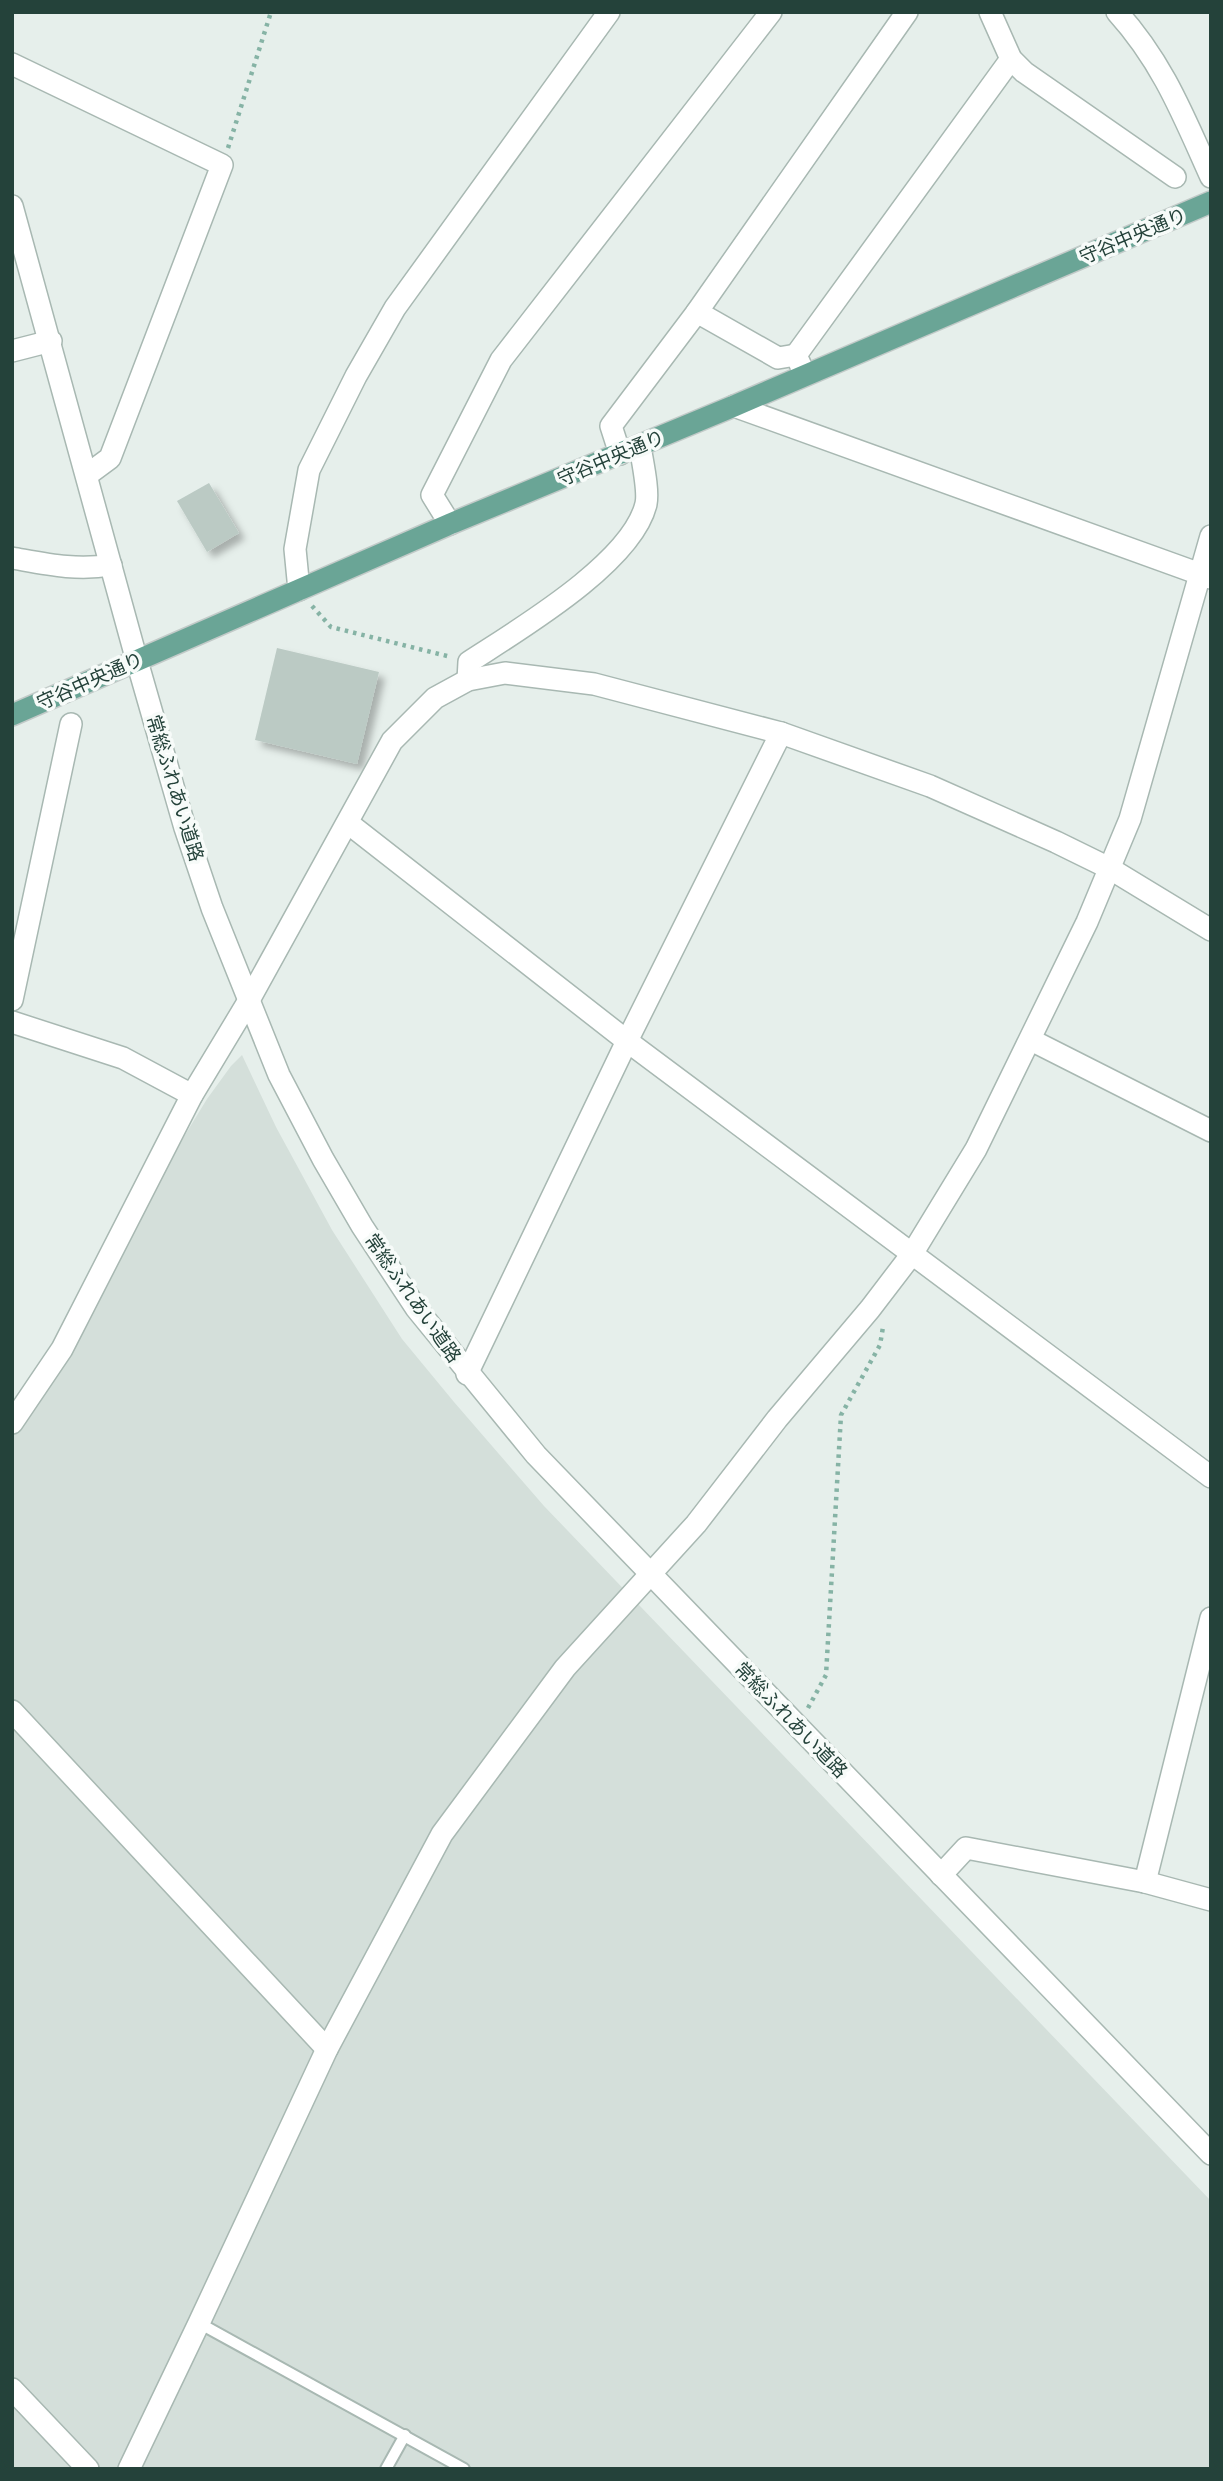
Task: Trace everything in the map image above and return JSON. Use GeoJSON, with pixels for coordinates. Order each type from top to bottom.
{"type":"FeatureCollection","features":[{"type":"Feature","properties":{"kind":"main road","name":"守谷中央通り"},"geometry":{"type":"LineString","coordinates":[[12,716],[450,524],[640,446],[1211,202]]}},
{"type":"Feature","properties":{"kind":"street"},"geometry":{"type":"LineString","coordinates":[[299,590],[295,549],[309,470],[356,376],[396,307],[609,12]]}},
{"type":"Feature","properties":{"kind":"street"},"geometry":{"type":"LineString","coordinates":[[450,524],[432,495],[501,359],[771,12]]}},
{"type":"Feature","properties":{"kind":"street"},"geometry":{"type":"LineString","coordinates":[[620,454],[611,426],[697,312],[907,12]]}},
{"type":"Feature","properties":{"kind":"street"},"geometry":{"type":"LineString","coordinates":[[990,12],[1011,59],[1041,85],[1175,177]]}},
{"type":"Feature","properties":{"kind":"street"},"geometry":{"type":"LineString","coordinates":[[1117,12],[1139,36],[1159,66],[1211,177]]}},
{"type":"Feature","properties":{"kind":"street"},"geometry":{"type":"LineString","coordinates":[[697,312],[778,358],[796,355],[1011,59]]}},
{"type":"Feature","properties":{"kind":"street"},"geometry":{"type":"LineString","coordinates":[[12,64],[222,165],[110,458],[87,475]]}},
{"type":"Feature","properties":{"kind":"street","name":"常総ふれあい道路"},"geometry":{"type":"LineString","coordinates":[[12,206],[137,661],[185,828],[212,908],[248,1002],[294,1105],[356,1215],[416,1308],[467,1374],[536,1455],[1211,2154]]}},
{"type":"Feature","properties":{"kind":"street"},"geometry":{"type":"LineString","coordinates":[[12,351],[51,341]]}},
{"type":"Feature","properties":{"kind":"street"},"geometry":{"type":"LineString","coordinates":[[796,355],[805,375]]}},
{"type":"Feature","properties":{"kind":"street"},"geometry":{"type":"LineString","coordinates":[[734,406],[1205,576]]}},
{"type":"Feature","properties":{"kind":"street"},"geometry":{"type":"LineString","coordinates":[[12,1423],[61,1349],[192,1095],[248,1002],[392,741],[436,698],[601,568],[634,530],[647,503],[640,446]]}},
{"type":"Feature","properties":{"kind":"street"},"geometry":{"type":"LineString","coordinates":[[129,2469],[327,2049],[442,1834],[565,1668],[696,1524],[777,1419],[870,1309],[912,1254],[976,1149],[1087,922],[1130,819],[1205,576],[1211,536]]}},
{"type":"Feature","properties":{"kind":"street"},"geometry":{"type":"LineString","coordinates":[[12,558],[71,568],[90,569],[111,565]]}},
{"type":"Feature","properties":{"kind":"street"},"geometry":{"type":"LineString","coordinates":[[469,671],[594,684],[781,733],[930,786],[1056,842],[1108,869],[1211,930]]}},
{"type":"Feature","properties":{"kind":"street"},"geometry":{"type":"LineString","coordinates":[[12,1000],[71,724]]}},
{"type":"Feature","properties":{"kind":"street"},"geometry":{"type":"LineString","coordinates":[[467,1374],[627,1041],[781,733]]}},
{"type":"Feature","properties":{"kind":"street"},"geometry":{"type":"LineString","coordinates":[[348,823],[627,1041],[1211,1477]]}},
{"type":"Feature","properties":{"kind":"street"},"geometry":{"type":"LineString","coordinates":[[12,1022],[123,1058],[192,1095]]}},
{"type":"Feature","properties":{"kind":"street"},"geometry":{"type":"LineString","coordinates":[[1031,1040],[1211,1130]]}},
{"type":"Feature","properties":{"kind":"street"},"geometry":{"type":"LineString","coordinates":[[1145,1882],[1211,1618]]}},
{"type":"Feature","properties":{"kind":"street"},"geometry":{"type":"LineString","coordinates":[[12,1711],[327,2049]]}},
{"type":"Feature","properties":{"kind":"street"},"geometry":{"type":"LineString","coordinates":[[942,1875],[966,1848],[1145,1882],[1211,1900]]}},
{"type":"Feature","properties":{"kind":"street"},"geometry":{"type":"LineString","coordinates":[[12,2389],[88,2469]]}},
{"type":"Feature","properties":{"kind":"lane"},"geometry":{"type":"LineString","coordinates":[[200,2323],[464,2469]]}},
{"type":"Feature","properties":{"kind":"lane"},"geometry":{"type":"LineString","coordinates":[[386,2469],[405,2435]]}},
{"type":"Feature","properties":{"kind":"path"},"geometry":{"type":"LineString","coordinates":[[222,165],[271,12]]}},
{"type":"Feature","properties":{"kind":"path"},"geometry":{"type":"LineString","coordinates":[[299,590],[331,627],[469,671]]}},
{"type":"Feature","properties":{"kind":"path"},"geometry":{"type":"LineString","coordinates":[[797,1727],[826,1675],[841,1415],[880,1345],[884,1328],[870,1309]]}},
{"type":"Feature","properties":{"kind":"shaded area"},"geometry":{"type":"Polygon","coordinates":[[[242,1055],[276,1127],[332,1230],[402,1339],[454,1402],[544,1506],[1211,2201],[1211,2469],[12,2469],[12,1403],[50,1356],[207,1099],[242,1055]]]}},
{"type":"Feature","properties":{"kind":"building"},"geometry":{"type":"Polygon","coordinates":[[[209,483],[239,533],[207,552],[177,501],[209,483]]]}},
{"type":"Feature","properties":{"kind":"building"},"geometry":{"type":"Polygon","coordinates":[[[277,648],[379,672],[357,764],[255,740],[277,648]]]}}]}
